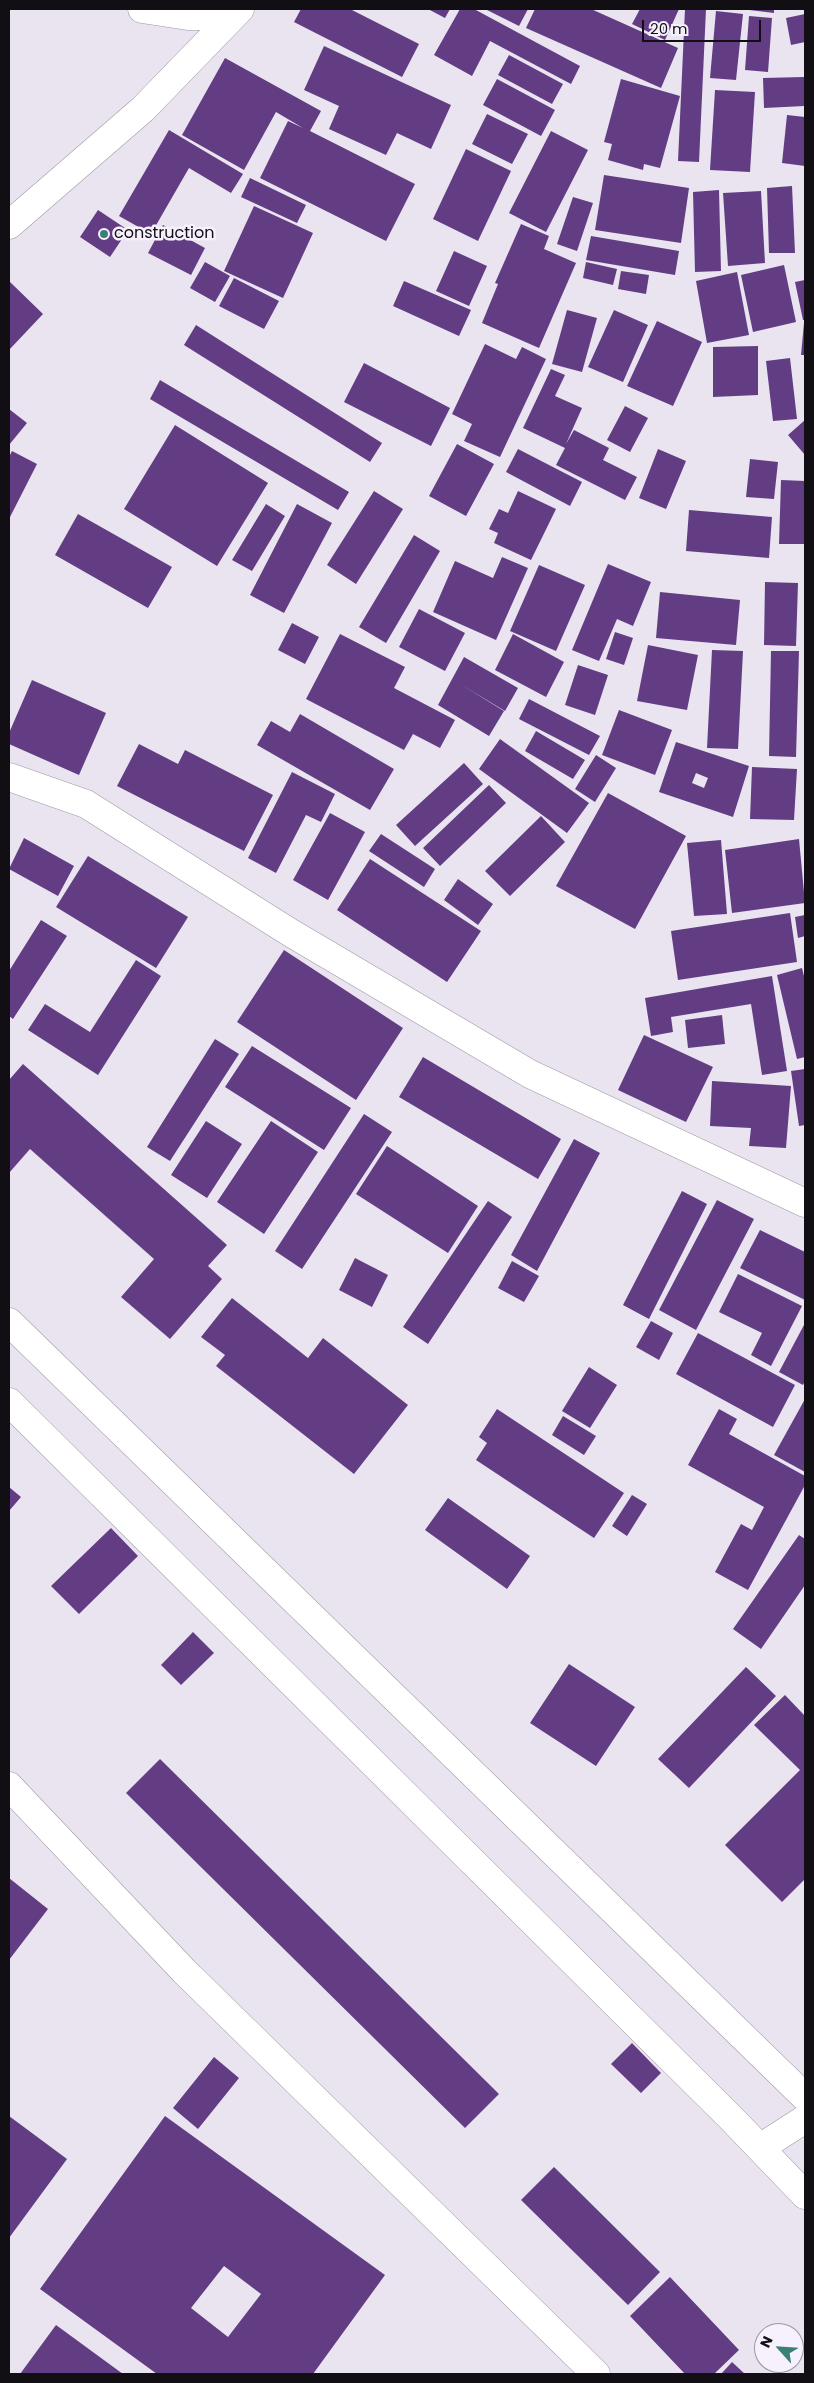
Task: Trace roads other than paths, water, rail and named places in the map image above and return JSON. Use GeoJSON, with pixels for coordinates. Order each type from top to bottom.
{"type":"FeatureCollection","features":[{"type":"Feature","properties":{"kind":"street"},"geometry":{"type":"LineString","coordinates":[[142,9],[188,16],[237,13]]}},
{"type":"Feature","properties":{"kind":"street"},"geometry":{"type":"LineString","coordinates":[[9,225],[143,109],[237,13]]}},
{"type":"Feature","properties":{"kind":"street"},"geometry":{"type":"LineString","coordinates":[[9,777],[86,804],[291,933],[530,1074],[805,1203]]}},
{"type":"Feature","properties":{"kind":"street"},"geometry":{"type":"LineString","coordinates":[[9,1322],[805,2097]]}},
{"type":"Feature","properties":{"kind":"street"},"geometry":{"type":"LineString","coordinates":[[9,1402],[760,2148],[805,2195]]}},
{"type":"Feature","properties":{"kind":"street"},"geometry":{"type":"LineString","coordinates":[[9,1786],[184,1971],[596,2374]]}},
{"type":"Feature","properties":{"kind":"street"},"geometry":{"type":"LineString","coordinates":[[760,2148],[805,2118]]}},
{"type":"Feature","properties":{"kind":"place","name":"construction"},"geometry":{"type":"Point","coordinates":[104,234]}}]}
